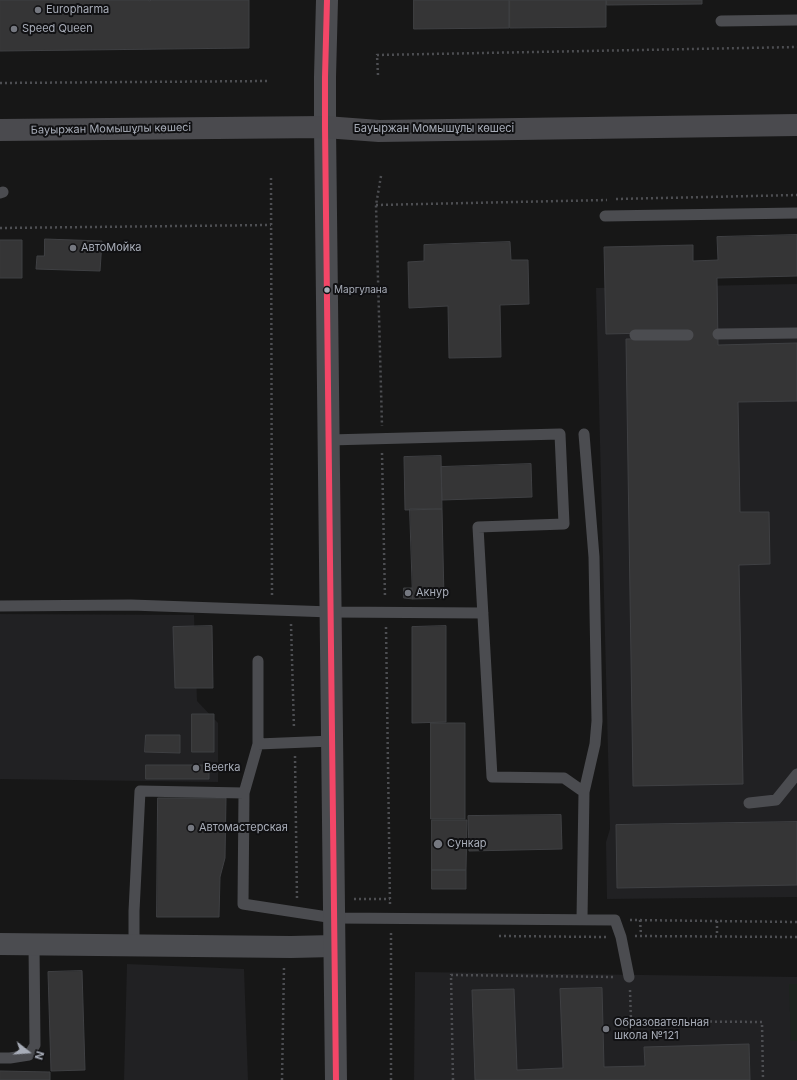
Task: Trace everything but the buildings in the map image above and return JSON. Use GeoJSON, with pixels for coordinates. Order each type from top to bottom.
{"type":"FeatureCollection","features":[{"type":"Feature","properties":{"kind":"main road","name":"Бауыржан Момышұлы көшесі"},"geometry":{"type":"LineString","coordinates":[[0,130],[325,127],[379,131],[797,125]]}},
{"type":"Feature","properties":{"kind":"street"},"geometry":{"type":"LineString","coordinates":[[327,0],[325,127],[336,1080]]}},
{"type":"Feature","properties":{"kind":"street"},"geometry":{"type":"LineString","coordinates":[[0,944],[291,947],[334,946]]}},
{"type":"Feature","properties":{"kind":"lane"},"geometry":{"type":"LineString","coordinates":[[720,20],[797,20]]}},
{"type":"Feature","properties":{"kind":"lane"},"geometry":{"type":"LineString","coordinates":[[605,216],[797,213]]}},
{"type":"Feature","properties":{"kind":"lane"},"geometry":{"type":"LineString","coordinates":[[718,334],[797,333]]}},
{"type":"Feature","properties":{"kind":"lane"},"geometry":{"type":"LineString","coordinates":[[635,335],[688,335]]}},
{"type":"Feature","properties":{"kind":"lane"},"geometry":{"type":"LineString","coordinates":[[329,440],[560,434],[564,524],[478,527],[492,777],[564,778],[584,792]]}},
{"type":"Feature","properties":{"kind":"lane"},"geometry":{"type":"LineString","coordinates":[[582,920],[584,792],[595,744],[598,721],[594,557],[584,434]]}},
{"type":"Feature","properties":{"kind":"lane"},"geometry":{"type":"LineString","coordinates":[[0,606],[131,606],[331,612],[483,613]]}},
{"type":"Feature","properties":{"kind":"lane"},"geometry":{"type":"LineString","coordinates":[[258,661],[258,744],[244,792],[243,904],[334,918],[615,920],[621,938],[629,977]]}},
{"type":"Feature","properties":{"kind":"lane"},"geometry":{"type":"LineString","coordinates":[[258,744],[332,741]]}},
{"type":"Feature","properties":{"kind":"lane"},"geometry":{"type":"LineString","coordinates":[[749,803],[776,800],[797,774]]}},
{"type":"Feature","properties":{"kind":"lane"},"geometry":{"type":"LineString","coordinates":[[134,946],[134,911],[140,791],[244,792]]}},
{"type":"Feature","properties":{"kind":"lane"},"geometry":{"type":"LineString","coordinates":[[0,1058],[29,1055],[35,1045],[34,945]]}},
{"type":"Feature","properties":{"kind":"path"},"geometry":{"type":"LineString","coordinates":[[378,75],[377,54],[797,48]]}},
{"type":"Feature","properties":{"kind":"path"},"geometry":{"type":"LineString","coordinates":[[0,83],[270,81]]}},
{"type":"Feature","properties":{"kind":"path"},"geometry":{"type":"LineString","coordinates":[[271,178],[272,610],[291,624],[297,913]]}},
{"type":"Feature","properties":{"kind":"path"},"geometry":{"type":"LineString","coordinates":[[376,205],[797,195]]}},
{"type":"Feature","properties":{"kind":"path"},"geometry":{"type":"LineString","coordinates":[[0,228],[271,225]]}},
{"type":"Feature","properties":{"kind":"path"},"geometry":{"type":"LineString","coordinates":[[615,920],[797,922]]}},
{"type":"Feature","properties":{"kind":"path"},"geometry":{"type":"LineString","coordinates":[[640,920],[640,935]]}},
{"type":"Feature","properties":{"kind":"path"},"geometry":{"type":"LineString","coordinates":[[717,921],[717,936]]}},
{"type":"Feature","properties":{"kind":"path"},"geometry":{"type":"LineString","coordinates":[[282,1080],[284,966],[291,947]]}},
{"type":"Feature","properties":{"kind":"path"},"geometry":{"type":"LineString","coordinates":[[453,1080],[451,975],[629,977],[631,1022],[762,1022],[763,1080]]}},
{"type":"Feature","properties":{"kind":"shaded area"},"geometry":{"type":"Polygon","coordinates":[[[797,284],[797,897],[607,899],[606,842],[610,829],[596,288],[797,284]]]}},
{"type":"Feature","properties":{"kind":"shaded area"},"geometry":{"type":"Polygon","coordinates":[[[0,614],[194,615],[197,701],[218,723],[218,782],[0,779],[0,614]]]}},
{"type":"Feature","properties":{"kind":"shaded area"},"geometry":{"type":"Polygon","coordinates":[[[127,964],[244,969],[248,1080],[124,1080],[127,964]]]}},
{"type":"Feature","properties":{"kind":"shaded area","name":"Образовательная школа №121"},"geometry":{"type":"Polygon","coordinates":[[[415,972],[797,977],[797,1080],[414,1080],[415,972]]]}},
{"type":"Feature","properties":{"kind":"shaded area"},"geometry":{"type":"Polygon","coordinates":[[[789,984],[797,984],[797,1041],[791,1041],[789,984]]]}},
{"type":"Feature","properties":{"kind":"transit line"},"geometry":{"type":"LineString","coordinates":[[327,0],[325,127],[336,1080]]}},
{"type":"Feature","properties":{"kind":"place","name":"Europharma"},"geometry":{"type":"Point","coordinates":[38,10]}},
{"type":"Feature","properties":{"kind":"place","name":"Speed Queen"},"geometry":{"type":"Point","coordinates":[14,29]}},
{"type":"Feature","properties":{"kind":"place","name":"АвтоМойка"},"geometry":{"type":"Point","coordinates":[73,248]}},
{"type":"Feature","properties":{"kind":"place","name":"Маргулана"},"geometry":{"type":"Point","coordinates":[327,290]}},
{"type":"Feature","properties":{"kind":"place","name":"Акнур"},"geometry":{"type":"Point","coordinates":[408,593]}},
{"type":"Feature","properties":{"kind":"place","name":"Beerka"},"geometry":{"type":"Point","coordinates":[196,768]}},
{"type":"Feature","properties":{"kind":"place","name":"Автомастерская"},"geometry":{"type":"Point","coordinates":[191,828]}},
{"type":"Feature","properties":{"kind":"place","name":"Сункар"},"geometry":{"type":"Point","coordinates":[438,844]}},
{"type":"Feature","properties":{"kind":"place","name":"Образовательная школа №121"},"geometry":{"type":"Point","coordinates":[606,1029]}}]}
